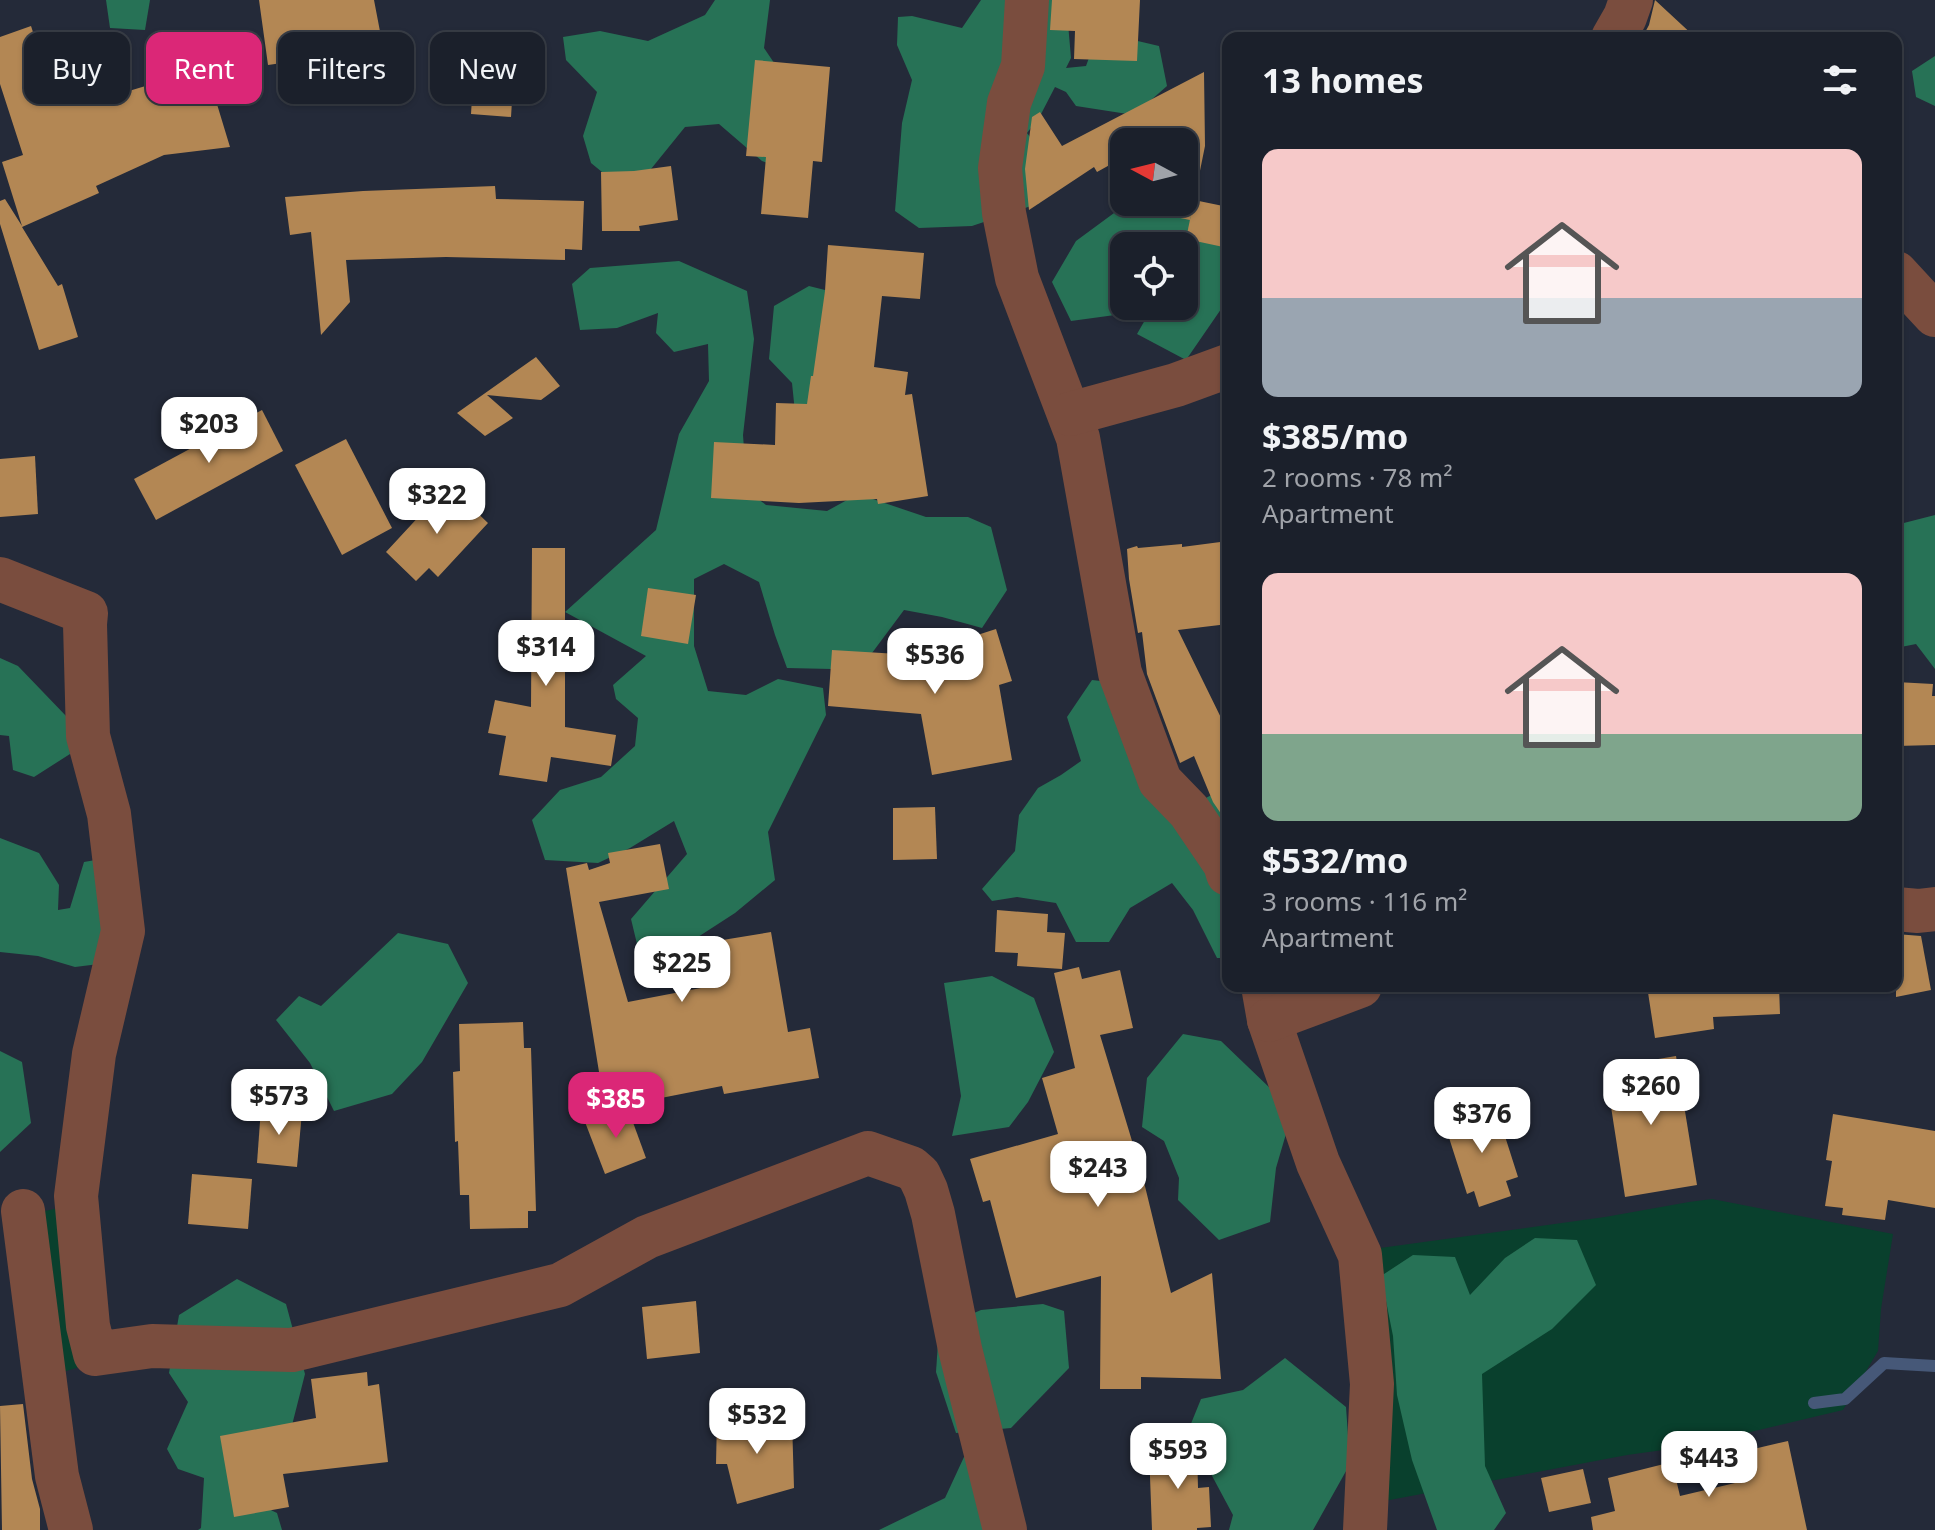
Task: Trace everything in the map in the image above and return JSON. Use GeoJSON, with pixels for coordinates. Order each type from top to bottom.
{"type":"FeatureCollection","features":[{"type":"Feature","properties":{"kind":"street"},"geometry":{"type":"LineString","coordinates":[[1027,0],[1023,66],[1009,103],[1000,168],[1004,213],[1017,278],[1078,438],[1120,673],[1160,781],[1189,811],[1222,860]]}},
{"type":"Feature","properties":{"kind":"street"},"geometry":{"type":"LineString","coordinates":[[1902,279],[1935,315]]}},
{"type":"Feature","properties":{"kind":"street"},"geometry":{"type":"LineString","coordinates":[[1070,414],[1176,385],[1222,368]]}},
{"type":"Feature","properties":{"kind":"street"},"geometry":{"type":"LineString","coordinates":[[0,579],[86,613],[88,736],[109,814],[123,931],[94,1054],[76,1196],[88,1326],[95,1354],[152,1346],[292,1350],[560,1285],[647,1237],[868,1153],[911,1168],[919,1175],[926,1190],[960,1349],[1005,1530]]}},
{"type":"Feature","properties":{"kind":"street"},"geometry":{"type":"LineString","coordinates":[[1902,910],[1935,909]]}},
{"type":"Feature","properties":{"kind":"street"},"geometry":{"type":"LineString","coordinates":[[1327,992],[1266,1003],[1318,1163],[1360,1255],[1372,1384],[1365,1530]]}},
{"type":"Feature","properties":{"kind":"street"},"geometry":{"type":"LineString","coordinates":[[71,1530],[57,1476],[12,1216],[46,1202],[76,1196]]}},
{"type":"Feature","properties":{"kind":"green space"},"geometry":{"type":"Polygon","coordinates":[[[106,0],[150,0],[145,30],[110,28],[106,0]]]}},
{"type":"Feature","properties":{"kind":"green space"},"geometry":{"type":"Polygon","coordinates":[[[715,0],[770,0],[764,48],[787,82],[781,168],[762,161],[719,124],[685,127],[651,169],[613,181],[591,163],[583,136],[597,92],[566,60],[563,37],[600,31],[648,41],[705,15],[715,0]]]}},
{"type":"Feature","properties":{"kind":"green space"},"geometry":{"type":"Polygon","coordinates":[[[981,0],[1066,0],[1071,58],[1066,68],[1086,66],[1094,44],[1108,34],[1159,46],[1167,86],[1134,115],[1076,106],[1066,92],[1055,87],[1027,133],[1045,157],[1040,203],[972,226],[919,228],[895,211],[902,123],[912,80],[897,45],[898,17],[912,16],[962,28],[981,0]]]}},
{"type":"Feature","properties":{"kind":"green space"},"geometry":{"type":"Polygon","coordinates":[[[1935,56],[1935,106],[1916,97],[1912,71],[1935,56]]]}},
{"type":"Feature","properties":{"kind":"green space"},"geometry":{"type":"Polygon","coordinates":[[[1110,216],[1196,216],[1222,226],[1222,308],[1186,360],[1137,334],[1145,320],[1198,320],[1198,232],[1110,232],[1110,316],[1071,321],[1052,282],[1076,241],[1110,216]]]}},
{"type":"Feature","properties":{"kind":"green space"},"geometry":{"type":"Polygon","coordinates":[[[679,261],[747,291],[754,339],[743,435],[747,490],[766,505],[827,511],[858,494],[926,517],[968,517],[991,527],[1007,590],[982,628],[904,610],[872,653],[832,669],[787,668],[759,582],[724,564],[694,579],[694,646],[708,691],[746,695],[778,679],[823,688],[826,715],[768,832],[775,880],[735,913],[681,948],[637,944],[631,919],[687,854],[674,821],[598,863],[545,860],[532,820],[560,790],[601,777],[635,746],[638,718],[616,699],[613,685],[646,656],[565,612],[656,530],[679,434],[709,381],[708,344],[674,352],[656,333],[658,313],[617,328],[580,330],[572,284],[590,268],[679,261]]]}},
{"type":"Feature","properties":{"kind":"green space"},"geometry":{"type":"Polygon","coordinates":[[[809,286],[865,300],[870,324],[796,422],[792,383],[769,359],[774,306],[809,286]]]}},
{"type":"Feature","properties":{"kind":"green space"},"geometry":{"type":"Polygon","coordinates":[[[1935,515],[1935,669],[1916,644],[1902,647],[1902,523],[1935,515]]]}},
{"type":"Feature","properties":{"kind":"green space"},"geometry":{"type":"Polygon","coordinates":[[[0,658],[18,666],[67,717],[70,754],[34,777],[13,770],[9,736],[0,735],[0,658]]]}},
{"type":"Feature","properties":{"kind":"green space"},"geometry":{"type":"Polygon","coordinates":[[[1092,680],[1118,683],[1193,805],[1222,789],[1222,828],[1217,830],[1222,833],[1222,958],[1217,958],[1193,910],[1172,883],[1130,908],[1109,942],[1076,942],[1056,903],[1017,897],[992,901],[982,889],[1015,851],[1019,815],[1038,788],[1081,761],[1067,717],[1092,680]]]}},
{"type":"Feature","properties":{"kind":"green space"},"geometry":{"type":"Polygon","coordinates":[[[0,838],[39,853],[59,885],[58,910],[70,908],[84,862],[101,859],[107,963],[75,967],[38,956],[0,952],[0,838]]]}},
{"type":"Feature","properties":{"kind":"green space"},"geometry":{"type":"Polygon","coordinates":[[[398,933],[448,944],[468,983],[422,1062],[392,1094],[334,1111],[310,1063],[276,1020],[299,996],[321,1006],[398,933]]]}},
{"type":"Feature","properties":{"kind":"green space"},"geometry":{"type":"Polygon","coordinates":[[[992,976],[1034,998],[1054,1052],[1028,1102],[1009,1127],[952,1136],[961,1096],[944,983],[992,976]]]}},
{"type":"Feature","properties":{"kind":"green space"},"geometry":{"type":"Polygon","coordinates":[[[1183,1034],[1221,1041],[1293,1110],[1276,1168],[1270,1222],[1219,1240],[1178,1200],[1179,1178],[1164,1141],[1142,1127],[1147,1078],[1183,1034]]]}},
{"type":"Feature","properties":{"kind":"green space"},"geometry":{"type":"Polygon","coordinates":[[[0,1051],[22,1062],[31,1123],[0,1152],[0,1051]]]}},
{"type":"Feature","properties":{"kind":"green space"},"geometry":{"type":"Polygon","coordinates":[[[1712,1199],[1893,1234],[1878,1351],[1843,1410],[1706,1444],[1627,1455],[1379,1502],[1380,1248],[1712,1199]]]}},
{"type":"Feature","properties":{"kind":"green space"},"geometry":{"type":"Polygon","coordinates":[[[67,1206],[96,1362],[53,1375],[36,1213],[67,1206]]]}},
{"type":"Feature","properties":{"kind":"green space"},"geometry":{"type":"Polygon","coordinates":[[[1535,1238],[1577,1240],[1596,1285],[1552,1329],[1482,1374],[1485,1466],[1506,1513],[1494,1530],[1437,1530],[1412,1460],[1397,1395],[1393,1336],[1381,1276],[1413,1255],[1455,1257],[1470,1295],[1505,1258],[1535,1238]]]}},
{"type":"Feature","properties":{"kind":"green space"},"geometry":{"type":"Polygon","coordinates":[[[237,1279],[286,1304],[305,1374],[288,1441],[235,1493],[277,1513],[282,1530],[198,1530],[201,1528],[204,1478],[178,1469],[167,1449],[188,1402],[169,1373],[179,1315],[237,1279]]]}},
{"type":"Feature","properties":{"kind":"green space"},"geometry":{"type":"Polygon","coordinates":[[[1043,1304],[1064,1311],[1069,1368],[1011,1428],[956,1433],[936,1372],[939,1328],[981,1310],[1043,1304]]]}},
{"type":"Feature","properties":{"kind":"green space"},"geometry":{"type":"Polygon","coordinates":[[[1285,1358],[1346,1407],[1350,1464],[1313,1530],[1229,1530],[1233,1515],[1188,1431],[1201,1399],[1243,1390],[1285,1358]]]}},
{"type":"Feature","properties":{"kind":"green space"},"geometry":{"type":"Polygon","coordinates":[[[976,1455],[985,1530],[879,1530],[945,1498],[964,1457],[976,1455]]]}},
{"type":"Feature","properties":{"kind":"building"},"geometry":{"type":"Polygon","coordinates":[[[259,0],[374,0],[380,32],[278,32],[278,64],[268,65],[259,0]]]}},
{"type":"Feature","properties":{"kind":"building"},"geometry":{"type":"Polygon","coordinates":[[[1052,0],[1140,0],[1137,61],[1074,59],[1075,31],[1050,30],[1052,0]]]}},
{"type":"Feature","properties":{"kind":"building"},"geometry":{"type":"Polygon","coordinates":[[[1655,0],[1690,32],[1645,32],[1655,0]]]}},
{"type":"Feature","properties":{"kind":"building"},"geometry":{"type":"Polygon","coordinates":[[[31,26],[33,32],[24,32],[24,104],[130,104],[130,91],[146,86],[146,104],[217,104],[230,147],[164,155],[96,186],[99,193],[22,227],[58,286],[62,284],[78,337],[39,350],[0,224],[0,201],[5,199],[22,226],[2,162],[23,155],[0,84],[0,37],[31,26]]]}},
{"type":"Feature","properties":{"kind":"building"},"geometry":{"type":"Polygon","coordinates":[[[755,60],[830,67],[822,162],[813,161],[808,218],[761,214],[766,157],[746,156],[755,60]]]}},
{"type":"Feature","properties":{"kind":"building"},"geometry":{"type":"Polygon","coordinates":[[[1204,72],[1205,146],[1198,181],[1198,128],[1110,128],[1110,165],[1097,172],[1094,167],[1029,210],[1025,169],[1032,117],[1040,112],[1062,146],[1204,72]]]}},
{"type":"Feature","properties":{"kind":"building"},"geometry":{"type":"Polygon","coordinates":[[[472,104],[512,104],[511,117],[471,114],[472,104]]]}},
{"type":"Feature","properties":{"kind":"building"},"geometry":{"type":"Polygon","coordinates":[[[671,166],[678,220],[639,226],[640,231],[602,231],[601,172],[671,166]]]}},
{"type":"Feature","properties":{"kind":"building"},"geometry":{"type":"Polygon","coordinates":[[[495,186],[496,199],[584,201],[582,250],[565,249],[565,260],[446,257],[346,260],[350,302],[321,335],[311,232],[290,235],[285,197],[495,186]]]}},
{"type":"Feature","properties":{"kind":"building"},"geometry":{"type":"Polygon","coordinates":[[[1198,201],[1222,206],[1222,247],[1198,242],[1198,232],[1187,232],[1191,216],[1198,216],[1198,201]]]}},
{"type":"Feature","properties":{"kind":"building"},"geometry":{"type":"Polygon","coordinates":[[[1170,216],[1191,216],[1190,220],[1170,216]]]}},
{"type":"Feature","properties":{"kind":"building"},"geometry":{"type":"Polygon","coordinates":[[[828,245],[924,253],[920,299],[882,296],[874,367],[908,372],[905,395],[912,394],[928,496],[878,504],[877,499],[799,503],[711,498],[714,442],[775,445],[776,403],[807,404],[825,291],[828,245]]]}},
{"type":"Feature","properties":{"kind":"building"},"geometry":{"type":"Polygon","coordinates":[[[536,357],[560,386],[541,400],[487,395],[513,418],[485,436],[457,413],[536,357]]]}},
{"type":"Feature","properties":{"kind":"building"},"geometry":{"type":"Polygon","coordinates":[[[262,410],[283,451],[156,520],[134,479],[262,410]]]}},
{"type":"Feature","properties":{"kind":"building"},"geometry":{"type":"Polygon","coordinates":[[[346,439],[392,528],[342,555],[295,465],[346,439]]]}},
{"type":"Feature","properties":{"kind":"building"},"geometry":{"type":"Polygon","coordinates":[[[35,456],[38,514],[0,517],[0,459],[35,456]]]}},
{"type":"Feature","properties":{"kind":"building"},"geometry":{"type":"Polygon","coordinates":[[[448,485],[488,523],[438,577],[429,568],[416,581],[386,552],[448,485]]]}},
{"type":"Feature","properties":{"kind":"building"},"geometry":{"type":"Polygon","coordinates":[[[1222,542],[1222,625],[1178,630],[1222,720],[1222,815],[1213,802],[1194,756],[1180,763],[1147,674],[1142,632],[1138,633],[1129,579],[1127,549],[1182,544],[1182,547],[1222,542]]]}},
{"type":"Feature","properties":{"kind":"building"},"geometry":{"type":"Polygon","coordinates":[[[532,548],[565,548],[565,727],[616,735],[611,766],[551,757],[547,782],[499,775],[506,736],[488,733],[495,700],[531,707],[532,548]]]}},
{"type":"Feature","properties":{"kind":"building"},"geometry":{"type":"Polygon","coordinates":[[[648,588],[696,595],[688,644],[641,636],[648,588]]]}},
{"type":"Feature","properties":{"kind":"building"},"geometry":{"type":"Polygon","coordinates":[[[996,629],[1012,681],[999,685],[1012,760],[932,775],[921,714],[828,706],[832,650],[915,655],[996,629]]]}},
{"type":"Feature","properties":{"kind":"building"},"geometry":{"type":"Polygon","coordinates":[[[1902,682],[1933,684],[1935,745],[1902,746],[1902,682]]]}},
{"type":"Feature","properties":{"kind":"building"},"geometry":{"type":"Polygon","coordinates":[[[935,807],[937,859],[893,860],[893,808],[935,807]]]}},
{"type":"Feature","properties":{"kind":"building"},"geometry":{"type":"Polygon","coordinates":[[[660,844],[669,889],[599,902],[628,1002],[706,987],[698,944],[771,932],[788,1032],[810,1028],[819,1078],[724,1094],[722,1086],[605,1109],[566,868],[587,863],[589,870],[610,863],[608,853],[660,844]]]}},
{"type":"Feature","properties":{"kind":"building"},"geometry":{"type":"Polygon","coordinates":[[[997,910],[1048,914],[1047,932],[1065,933],[1062,969],[1017,966],[1018,953],[995,952],[997,910]]]}},
{"type":"Feature","properties":{"kind":"building"},"geometry":{"type":"Polygon","coordinates":[[[1902,934],[1921,936],[1931,990],[1896,997],[1896,992],[1902,992],[1902,934]]]}},
{"type":"Feature","properties":{"kind":"building"},"geometry":{"type":"Polygon","coordinates":[[[1079,967],[1082,979],[1120,970],[1133,1028],[1100,1035],[1142,1174],[1171,1293],[1212,1273],[1221,1379],[1141,1377],[1141,1389],[1100,1389],[1101,1276],[1016,1298],[990,1200],[983,1202],[970,1159],[1058,1134],[1042,1078],[1075,1068],[1054,973],[1079,967]]]}},
{"type":"Feature","properties":{"kind":"building"},"geometry":{"type":"Polygon","coordinates":[[[1648,992],[1779,992],[1780,1014],[1713,1017],[1714,1029],[1655,1038],[1648,992]]]}},
{"type":"Feature","properties":{"kind":"building"},"geometry":{"type":"Polygon","coordinates":[[[523,1022],[524,1048],[531,1048],[536,1211],[528,1211],[528,1228],[470,1229],[469,1195],[460,1195],[458,1141],[455,1142],[453,1072],[460,1071],[459,1024],[523,1022]]]}},
{"type":"Feature","properties":{"kind":"building"},"geometry":{"type":"Polygon","coordinates":[[[1676,1056],[1697,1185],[1625,1197],[1605,1068],[1676,1056]]]}},
{"type":"Feature","properties":{"kind":"building"},"geometry":{"type":"Polygon","coordinates":[[[1495,1105],[1518,1177],[1506,1181],[1511,1196],[1479,1207],[1474,1191],[1467,1194],[1444,1122],[1495,1105]]]}},
{"type":"Feature","properties":{"kind":"building"},"geometry":{"type":"Polygon","coordinates":[[[627,1106],[646,1158],[605,1174],[585,1122],[627,1106]]]}},
{"type":"Feature","properties":{"kind":"building"},"geometry":{"type":"Polygon","coordinates":[[[261,1108],[302,1112],[297,1167],[257,1163],[261,1108]]]}},
{"type":"Feature","properties":{"kind":"building"},"geometry":{"type":"Polygon","coordinates":[[[1833,1114],[1935,1131],[1935,1208],[1888,1200],[1885,1220],[1842,1215],[1843,1208],[1825,1206],[1832,1161],[1826,1160],[1833,1114]]]}},
{"type":"Feature","properties":{"kind":"building"},"geometry":{"type":"Polygon","coordinates":[[[192,1174],[252,1179],[248,1229],[188,1224],[192,1174]]]}},
{"type":"Feature","properties":{"kind":"building"},"geometry":{"type":"Polygon","coordinates":[[[696,1301],[700,1353],[647,1359],[642,1307],[696,1301]]]}},
{"type":"Feature","properties":{"kind":"building"},"geometry":{"type":"Polygon","coordinates":[[[367,1372],[368,1386],[379,1384],[388,1462],[283,1474],[289,1507],[234,1517],[220,1436],[316,1418],[311,1379],[367,1372]]]}},
{"type":"Feature","properties":{"kind":"building"},"geometry":{"type":"Polygon","coordinates":[[[23,1404],[32,1479],[40,1509],[40,1530],[2,1530],[0,1406],[23,1404]]]}},
{"type":"Feature","properties":{"kind":"building"},"geometry":{"type":"Polygon","coordinates":[[[717,1419],[792,1420],[794,1488],[737,1504],[727,1464],[716,1464],[717,1419]]]}},
{"type":"Feature","properties":{"kind":"building"},"geometry":{"type":"Polygon","coordinates":[[[1788,1441],[1807,1530],[1593,1530],[1591,1517],[1615,1511],[1608,1478],[1672,1462],[1680,1496],[1752,1479],[1745,1451],[1788,1441]]]}},
{"type":"Feature","properties":{"kind":"building"},"geometry":{"type":"Polygon","coordinates":[[[1197,1448],[1198,1488],[1209,1487],[1211,1527],[1152,1530],[1149,1450],[1197,1448]]]}},
{"type":"Feature","properties":{"kind":"building"},"geometry":{"type":"Polygon","coordinates":[[[1583,1469],[1591,1503],[1549,1512],[1541,1478],[1583,1469]]]}},
{"type":"Feature","properties":{"kind":"waterway"},"geometry":{"type":"LineString","coordinates":[[1814,1403],[1845,1399],[1884,1363],[1935,1366]]}}]}
